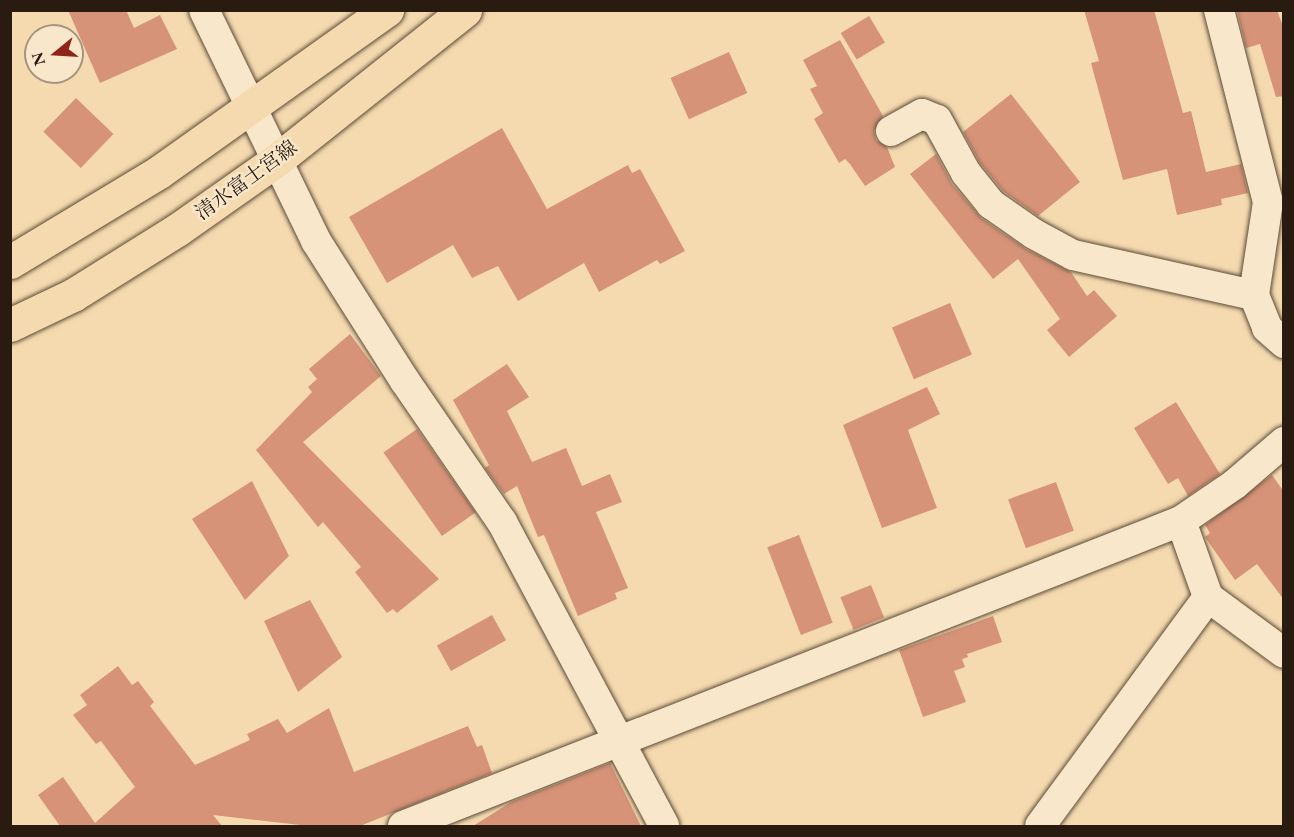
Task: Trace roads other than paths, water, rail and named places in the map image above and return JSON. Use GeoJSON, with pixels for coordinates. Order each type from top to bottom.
{"type":"FeatureCollection","features":[{"type":"Feature","properties":{"kind":"main road"},"geometry":{"type":"LineString","coordinates":[[10,262],[159,172],[251,104],[353,38],[387,10]]}},
{"type":"Feature","properties":{"kind":"main road","name":"清水富士宮線"},"geometry":{"type":"LineString","coordinates":[[10,325],[73,295],[168,236],[278,159],[465,10]]}},
{"type":"Feature","properties":{"kind":"street"},"geometry":{"type":"LineString","coordinates":[[204,10],[316,241],[405,381],[502,522],[664,826]]}},
{"type":"Feature","properties":{"kind":"street"},"geometry":{"type":"LineString","coordinates":[[1219,10],[1268,202],[1254,295],[1267,328],[1284,343]]}},
{"type":"Feature","properties":{"kind":"street"},"geometry":{"type":"LineString","coordinates":[[891,131],[922,114],[937,120],[966,173],[991,204],[1034,234],[1073,255],[1254,295]]}},
{"type":"Feature","properties":{"kind":"street"},"geometry":{"type":"LineString","coordinates":[[403,826],[1181,521],[1235,484],[1284,442]]}},
{"type":"Feature","properties":{"kind":"street"},"geometry":{"type":"LineString","coordinates":[[1181,521],[1208,597],[1284,653]]}},
{"type":"Feature","properties":{"kind":"street"},"geometry":{"type":"LineString","coordinates":[[1040,826],[1208,597]]}}]}
